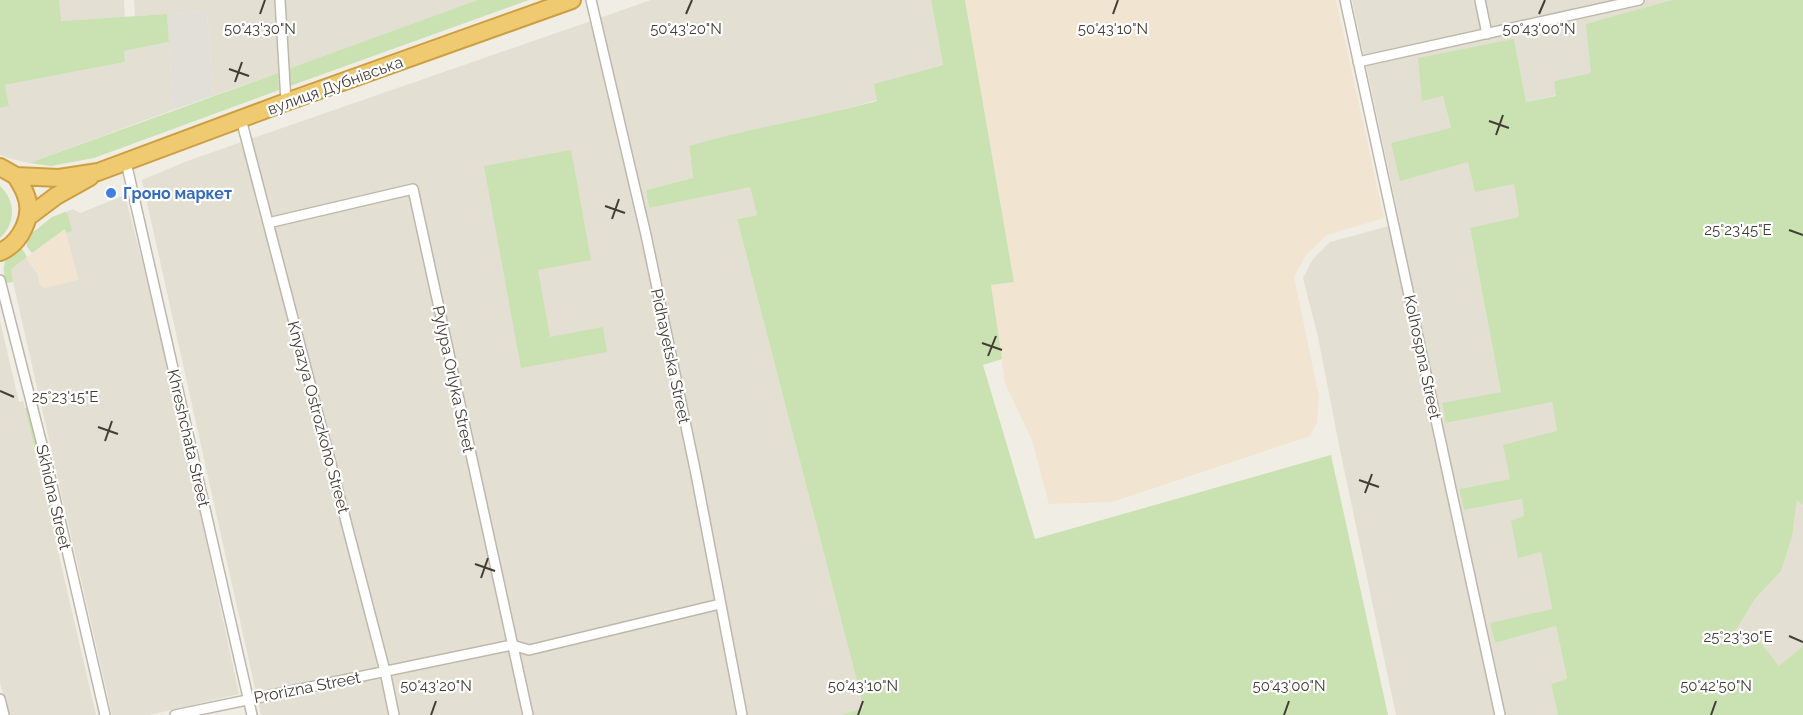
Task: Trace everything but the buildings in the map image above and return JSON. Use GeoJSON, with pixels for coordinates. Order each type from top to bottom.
{"type":"FeatureCollection","features":[{"type":"Feature","properties":{"kind":"highway","name":"вулиця Дубнівська"},"geometry":{"type":"LineString","coordinates":[[99,172],[286,102],[572,0]]}},
{"type":"Feature","properties":{"kind":"highway"},"geometry":{"type":"LineString","coordinates":[[0,167],[16,176],[59,178],[99,172]]}},
{"type":"Feature","properties":{"kind":"highway"},"geometry":{"type":"LineString","coordinates":[[28,217],[56,196],[99,172]]}},
{"type":"Feature","properties":{"kind":"highway"},"geometry":{"type":"LineString","coordinates":[[0,252],[8,248],[21,235],[28,217],[27,195],[16,176]]}},
{"type":"Feature","properties":{"kind":"street"},"geometry":{"type":"LineString","coordinates":[[280,0],[286,102]]}},
{"type":"Feature","properties":{"kind":"street","name":"Pidhayetska Street"},"geometry":{"type":"LineString","coordinates":[[591,0],[646,235],[696,474],[742,715]]}},
{"type":"Feature","properties":{"kind":"street","name":"Kolhospna Street"},"geometry":{"type":"LineString","coordinates":[[1345,0],[1500,715]]}},
{"type":"Feature","properties":{"kind":"street"},"geometry":{"type":"LineString","coordinates":[[1480,0],[1487,34]]}},
{"type":"Feature","properties":{"kind":"street"},"geometry":{"type":"LineString","coordinates":[[1358,62],[1639,0]]}},
{"type":"Feature","properties":{"kind":"street","name":"Knyazya Ostrozkoho Street"},"geometry":{"type":"LineString","coordinates":[[241,119],[386,671],[394,715]]}},
{"type":"Feature","properties":{"kind":"street","name":"Khreshchata Street"},"geometry":{"type":"LineString","coordinates":[[126,162],[252,715]]}},
{"type":"Feature","properties":{"kind":"street","name":"Pylypa Orlyka Street"},"geometry":{"type":"LineString","coordinates":[[268,223],[413,189],[528,715]]}},
{"type":"Feature","properties":{"kind":"street","name":"Skhidna Street"},"geometry":{"type":"LineString","coordinates":[[0,280],[49,472],[105,715]]}},
{"type":"Feature","properties":{"kind":"street","name":"Prorizna Street"},"geometry":{"type":"LineString","coordinates":[[175,715],[512,645],[529,650],[720,604]]}},
{"type":"Feature","properties":{"kind":"street"},"geometry":{"type":"LineString","coordinates":[[0,699],[4,715]]}},
{"type":"Feature","properties":{"kind":"shaded area"},"geometry":{"type":"Polygon","coordinates":[[[59,0],[124,0],[125,17],[60,21],[59,0]]]}},
{"type":"Feature","properties":{"kind":"shaded area"},"geometry":{"type":"Polygon","coordinates":[[[134,0],[274,0],[278,73],[213,96],[207,12],[135,16],[134,0]]]}},
{"type":"Feature","properties":{"kind":"shaded area"},"geometry":{"type":"Polygon","coordinates":[[[285,0],[481,0],[288,69],[285,0]]]}},
{"type":"Feature","properties":{"kind":"shaded area"},"geometry":{"type":"Polygon","coordinates":[[[651,0],[931,0],[943,65],[875,84],[877,100],[689,147],[693,178],[646,190],[649,208],[750,186],[757,215],[737,219],[864,708],[840,715],[261,715],[142,180],[190,160],[651,0]]]}},
{"type":"Feature","properties":{"kind":"shaded area"},"geometry":{"type":"Polygon","coordinates":[[[965,0],[1336,0],[1384,218],[1327,235],[1306,255],[1294,277],[1319,397],[1317,423],[1310,436],[1112,502],[1049,504],[1032,440],[1005,383],[991,285],[1014,282],[965,0]]]}},
{"type":"Feature","properties":{"kind":"shaded area"},"geometry":{"type":"Polygon","coordinates":[[[1352,0],[1672,0],[1638,10],[1591,73],[1554,81],[1557,95],[1526,102],[1514,39],[1422,100],[1443,96],[1451,128],[1468,162],[1514,184],[1519,217],[1470,229],[1501,392],[1442,404],[1447,423],[1552,401],[1557,431],[1510,479],[1459,489],[1464,510],[1522,499],[1524,516],[1518,557],[1541,552],[1552,609],[1491,623],[1495,643],[1556,626],[1567,680],[1551,684],[1558,715],[1396,715],[1318,337],[1303,278],[1313,259],[1330,242],[1400,223],[1352,0]]]}},
{"type":"Feature","properties":{"kind":"shaded area"},"geometry":{"type":"Polygon","coordinates":[[[207,12],[213,96],[173,110],[167,14],[207,12]]]}},
{"type":"Feature","properties":{"kind":"shaded area"},"geometry":{"type":"Polygon","coordinates":[[[169,42],[173,110],[29,163],[0,155],[0,108],[9,106],[5,85],[125,62],[123,51],[169,42]]]}},
{"type":"Feature","properties":{"kind":"shaded area"},"geometry":{"type":"Polygon","coordinates":[[[125,195],[165,350],[239,694],[150,715],[112,715],[10,269],[26,258],[38,274],[40,285],[78,279],[61,214],[73,209],[80,213],[125,195]]]}},
{"type":"Feature","properties":{"kind":"shaded area"},"geometry":{"type":"Polygon","coordinates":[[[65,229],[78,280],[45,288],[40,285],[38,274],[26,258],[65,229]]]}},
{"type":"Feature","properties":{"kind":"shaded area"},"geometry":{"type":"Polygon","coordinates":[[[0,321],[19,402],[23,401],[24,404],[96,715],[9,715],[0,683],[0,321]]]}},
{"type":"Feature","properties":{"kind":"shaded area"},"geometry":{"type":"Polygon","coordinates":[[[1797,498],[1803,506],[1803,646],[1779,667],[1760,642],[1744,648],[1733,635],[1755,599],[1781,571],[1792,537],[1797,498]]]}},
{"type":"Feature","properties":{"kind":"green space"},"geometry":{"type":"Polygon","coordinates":[[[0,0],[59,0],[61,21],[167,14],[169,42],[124,51],[125,62],[5,85],[9,106],[0,108],[0,0]]]}},
{"type":"Feature","properties":{"kind":"green space"},"geometry":{"type":"Polygon","coordinates":[[[478,0],[529,0],[290,86],[288,69],[478,0]]]}},
{"type":"Feature","properties":{"kind":"green space"},"geometry":{"type":"Polygon","coordinates":[[[931,0],[965,0],[1014,282],[991,285],[1002,359],[983,365],[1035,539],[1331,455],[1388,715],[840,715],[864,708],[737,219],[757,215],[750,187],[649,208],[646,190],[693,178],[689,146],[877,101],[874,84],[943,65],[931,0]]]}},
{"type":"Feature","properties":{"kind":"green space"},"geometry":{"type":"Polygon","coordinates":[[[1672,0],[1803,0],[1803,506],[1797,499],[1792,537],[1781,571],[1755,599],[1733,635],[1744,648],[1760,642],[1779,666],[1803,646],[1803,715],[1558,715],[1551,684],[1567,679],[1556,626],[1495,643],[1490,623],[1552,609],[1541,552],[1518,558],[1511,521],[1524,516],[1522,499],[1464,510],[1459,489],[1510,479],[1503,445],[1557,431],[1552,402],[1446,423],[1442,403],[1501,392],[1470,228],[1519,217],[1514,184],[1475,192],[1468,162],[1400,181],[1391,143],[1451,128],[1443,96],[1422,101],[1418,58],[1514,39],[1526,102],[1556,96],[1554,81],[1591,73],[1586,24],[1672,0]]]}},
{"type":"Feature","properties":{"kind":"green space"},"geometry":{"type":"Polygon","coordinates":[[[278,73],[279,90],[94,158],[51,166],[29,163],[278,73]]]}},
{"type":"Feature","properties":{"kind":"green space"},"geometry":{"type":"Polygon","coordinates":[[[571,150],[591,260],[538,270],[550,337],[603,327],[607,352],[521,368],[484,166],[571,150]]]}},
{"type":"Feature","properties":{"kind":"green space"},"geometry":{"type":"Polygon","coordinates":[[[0,186],[9,198],[12,212],[9,226],[0,238],[0,186]]]}},
{"type":"Feature","properties":{"kind":"green space"},"geometry":{"type":"Polygon","coordinates":[[[65,212],[72,231],[66,233],[65,229],[32,253],[27,247],[26,238],[52,217],[65,212]]]}},
{"type":"Feature","properties":{"kind":"green space"},"geometry":{"type":"Polygon","coordinates":[[[16,247],[23,250],[27,257],[11,269],[13,282],[6,283],[5,263],[16,247]]]}},
{"type":"Feature","properties":{"kind":"green space"},"geometry":{"type":"Polygon","coordinates":[[[25,408],[28,408],[62,551],[59,552],[25,408]]]}},
{"type":"Feature","properties":{"kind":"place","name":"Гроно маркет"},"geometry":{"type":"Point","coordinates":[111,193]}}]}
